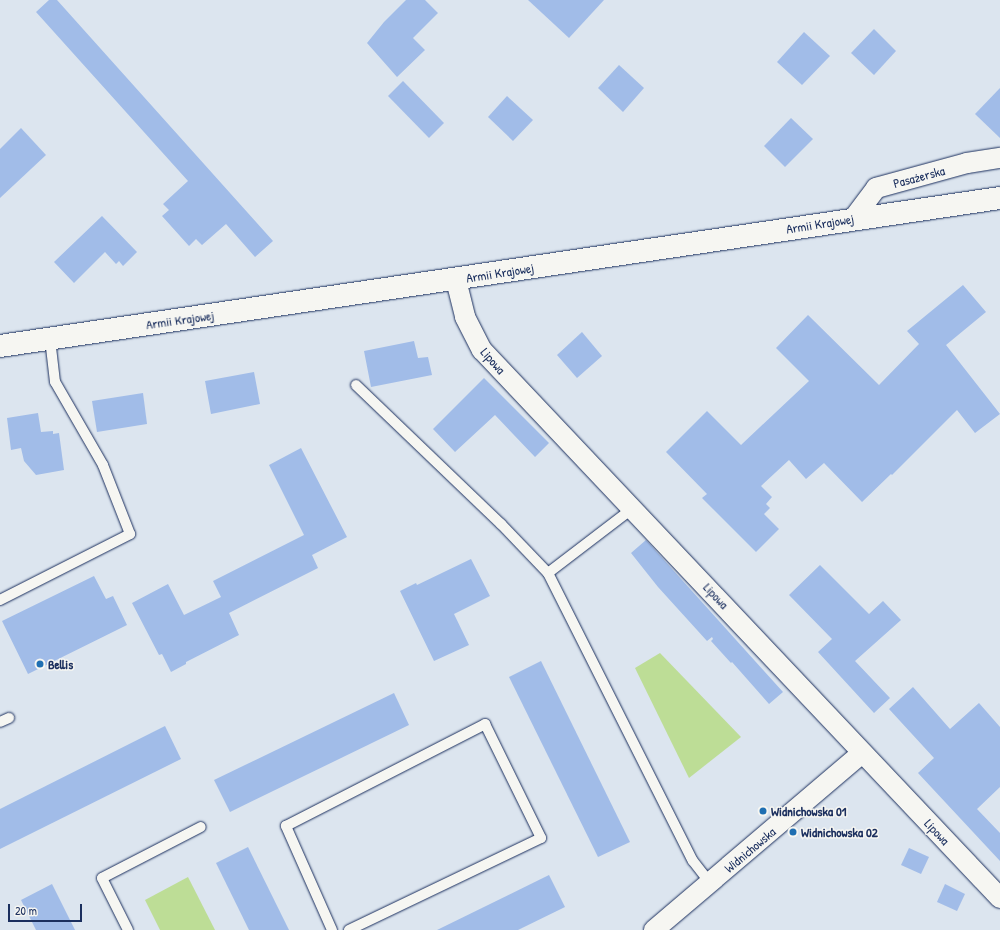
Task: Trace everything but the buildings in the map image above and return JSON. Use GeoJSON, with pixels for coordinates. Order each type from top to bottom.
{"type":"FeatureCollection","features":[{"type":"Feature","properties":{"kind":"main road","name":"Armii Krajowej"},"geometry":{"type":"LineString","coordinates":[[0,346],[456,280],[1000,198]]}},
{"type":"Feature","properties":{"kind":"street","name":"Pasażerska"},"geometry":{"type":"LineString","coordinates":[[853,219],[876,188],[967,163],[1000,158]]}},
{"type":"Feature","properties":{"kind":"street","name":"Lipowa"},"geometry":{"type":"LineString","coordinates":[[456,280],[465,317],[482,350],[1000,898]]}},
{"type":"Feature","properties":{"kind":"street","name":"Widnichowska"},"geometry":{"type":"LineString","coordinates":[[654,930],[862,753]]}},
{"type":"Feature","properties":{"kind":"lane"},"geometry":{"type":"LineString","coordinates":[[0,600],[130,534],[103,465],[55,382],[50,339]]}},
{"type":"Feature","properties":{"kind":"lane"},"geometry":{"type":"LineString","coordinates":[[356,385],[501,524],[548,573],[693,861],[710,883]]}},
{"type":"Feature","properties":{"kind":"lane"},"geometry":{"type":"LineString","coordinates":[[548,573],[633,508]]}},
{"type":"Feature","properties":{"kind":"lane"},"geometry":{"type":"LineString","coordinates":[[332,930],[286,826],[485,724],[541,838],[349,930]]}},
{"type":"Feature","properties":{"kind":"lane"},"geometry":{"type":"LineString","coordinates":[[128,930],[102,878],[201,827]]}},
{"type":"Feature","properties":{"kind":"green space"},"geometry":{"type":"Polygon","coordinates":[[[660,653],[741,737],[689,778],[635,668],[660,653]]]}},
{"type":"Feature","properties":{"kind":"green space"},"geometry":{"type":"Polygon","coordinates":[[[188,877],[215,930],[160,930],[145,900],[188,877]]]}},
{"type":"Feature","properties":{"kind":"place","name":"Bellis"},"geometry":{"type":"Point","coordinates":[40,664]}},
{"type":"Feature","properties":{"kind":"place","name":"Widnichowska 01"},"geometry":{"type":"Point","coordinates":[763,811]}},
{"type":"Feature","properties":{"kind":"place","name":"Widnichowska 02"},"geometry":{"type":"Point","coordinates":[793,832]}}]}
